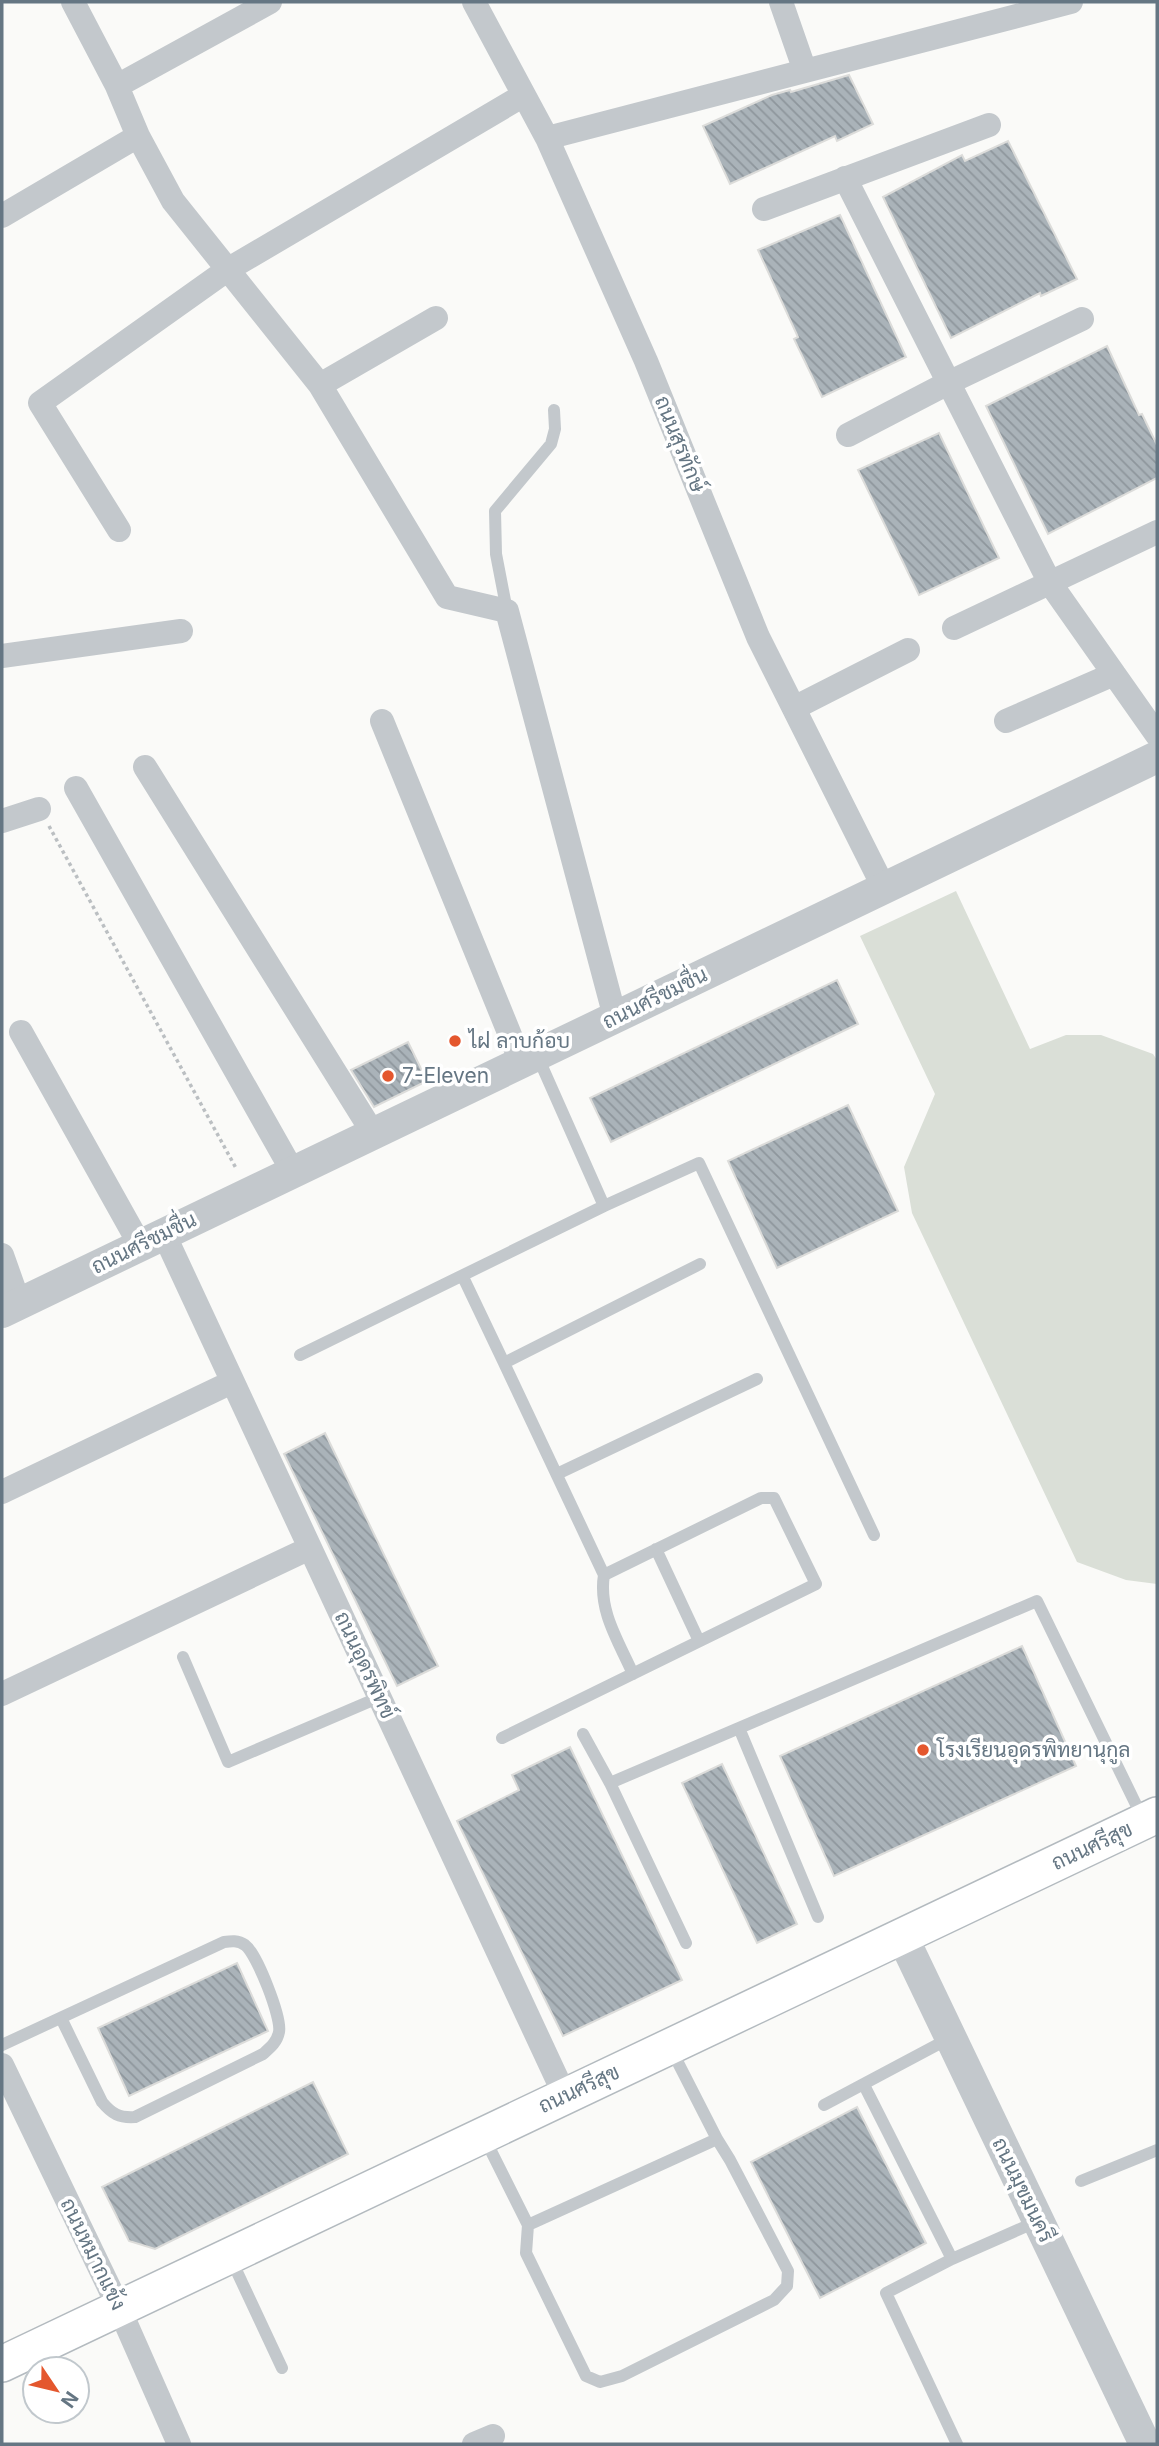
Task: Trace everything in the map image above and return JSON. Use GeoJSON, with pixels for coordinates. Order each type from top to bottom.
{"type":"FeatureCollection","features":[{"type":"Feature","properties":{"kind":"main road","name":"ถนนศรีสุข"},"geometry":{"type":"LineString","coordinates":[[2,2364],[1151,1818]]}},
{"type":"Feature","properties":{"kind":"street"},"geometry":{"type":"LineString","coordinates":[[73,2],[173,201],[320,385],[447,597],[507,611],[615,1017]]}},
{"type":"Feature","properties":{"kind":"street"},"geometry":{"type":"LineString","coordinates":[[117,86],[270,2]]}},
{"type":"Feature","properties":{"kind":"street","name":"ถนนสุรทักษ์"},"geometry":{"type":"LineString","coordinates":[[474,2],[547,138],[646,361],[758,637],[884,888]]}},
{"type":"Feature","properties":{"kind":"street"},"geometry":{"type":"LineString","coordinates":[[781,2],[805,71]]}},
{"type":"Feature","properties":{"kind":"street"},"geometry":{"type":"LineString","coordinates":[[547,138],[1071,2]]}},
{"type":"Feature","properties":{"kind":"street"},"geometry":{"type":"LineString","coordinates":[[119,530],[40,403],[227,270],[524,95]]}},
{"type":"Feature","properties":{"kind":"street"},"geometry":{"type":"LineString","coordinates":[[764,209],[989,125]]}},
{"type":"Feature","properties":{"kind":"street"},"geometry":{"type":"LineString","coordinates":[[2,216],[138,136]]}},
{"type":"Feature","properties":{"kind":"street"},"geometry":{"type":"LineString","coordinates":[[845,178],[1050,583],[1157,735]]}},
{"type":"Feature","properties":{"kind":"street"},"geometry":{"type":"LineString","coordinates":[[320,385],[436,318]]}},
{"type":"Feature","properties":{"kind":"street"},"geometry":{"type":"LineString","coordinates":[[848,435],[948,383],[1082,319]]}},
{"type":"Feature","properties":{"kind":"street"},"geometry":{"type":"LineString","coordinates":[[954,628],[1157,532]]}},
{"type":"Feature","properties":{"kind":"street"},"geometry":{"type":"LineString","coordinates":[[2,656],[181,631]]}},
{"type":"Feature","properties":{"kind":"street"},"geometry":{"type":"LineString","coordinates":[[794,708],[908,650]]}},
{"type":"Feature","properties":{"kind":"street"},"geometry":{"type":"LineString","coordinates":[[1006,722],[1114,674]]}},
{"type":"Feature","properties":{"kind":"street"},"geometry":{"type":"LineString","coordinates":[[383,721],[529,1058]]}},
{"type":"Feature","properties":{"kind":"street","name":"ถนนศรีชมชื่น"},"geometry":{"type":"LineString","coordinates":[[10,1308],[1157,757]]}},
{"type":"Feature","properties":{"kind":"street"},"geometry":{"type":"LineString","coordinates":[[145,767],[373,1133]]}},
{"type":"Feature","properties":{"kind":"street"},"geometry":{"type":"LineString","coordinates":[[76,788],[293,1172]]}},
{"type":"Feature","properties":{"kind":"street"},"geometry":{"type":"LineString","coordinates":[[2,821],[39,808]]}},
{"type":"Feature","properties":{"kind":"street","name":"ถนนอุดรพิทข์"},"geometry":{"type":"LineString","coordinates":[[21,1032],[152,1239],[232,1382],[565,2096]]}},
{"type":"Feature","properties":{"kind":"street"},"geometry":{"type":"LineString","coordinates":[[2,1255],[10,1308]]}},
{"type":"Feature","properties":{"kind":"street"},"geometry":{"type":"LineString","coordinates":[[2,1492],[232,1382]]}},
{"type":"Feature","properties":{"kind":"street"},"geometry":{"type":"LineString","coordinates":[[2,1694],[310,1548]]}},
{"type":"Feature","properties":{"kind":"street","name":"ถนนมุขมนครี"},"geometry":{"type":"LineString","coordinates":[[902,1936],[1145,2444]]}},
{"type":"Feature","properties":{"kind":"street","name":"ถนนหมากแข้ง"},"geometry":{"type":"LineString","coordinates":[[2,2065],[119,2308],[180,2444]]}},
{"type":"Feature","properties":{"kind":"lane"},"geometry":{"type":"LineString","coordinates":[[507,611],[496,554],[495,510],[551,444],[555,429],[554,410]]}},
{"type":"Feature","properties":{"kind":"lane"},"geometry":{"type":"LineString","coordinates":[[529,1058],[604,1206]]}},
{"type":"Feature","properties":{"kind":"lane"},"geometry":{"type":"LineString","coordinates":[[300,1355],[604,1206],[699,1163],[874,1535]]}},
{"type":"Feature","properties":{"kind":"lane"},"geometry":{"type":"LineString","coordinates":[[505,1363],[700,1264]]}},
{"type":"Feature","properties":{"kind":"lane"},"geometry":{"type":"LineString","coordinates":[[463,1277],[604,1575],[601,1592],[606,1614],[633,1674]]}},
{"type":"Feature","properties":{"kind":"lane"},"geometry":{"type":"LineString","coordinates":[[557,1474],[757,1379]]}},
{"type":"Feature","properties":{"kind":"lane"},"geometry":{"type":"LineString","coordinates":[[502,1738],[816,1584],[774,1498],[761,1498],[604,1575]]}},
{"type":"Feature","properties":{"kind":"lane"},"geometry":{"type":"LineString","coordinates":[[656,1549],[699,1642]]}},
{"type":"Feature","properties":{"kind":"lane"},"geometry":{"type":"LineString","coordinates":[[610,1783],[1037,1601],[1151,1818]]}},
{"type":"Feature","properties":{"kind":"lane"},"geometry":{"type":"LineString","coordinates":[[183,1657],[228,1762],[380,1697]]}},
{"type":"Feature","properties":{"kind":"lane"},"geometry":{"type":"LineString","coordinates":[[739,1728],[818,1917]]}},
{"type":"Feature","properties":{"kind":"lane"},"geometry":{"type":"LineString","coordinates":[[583,1734],[610,1783],[686,1943]]}},
{"type":"Feature","properties":{"kind":"lane"},"geometry":{"type":"LineString","coordinates":[[2,2045],[224,1942],[236,1941],[246,1946],[253,1956],[279,2016],[280,2030],[275,2044],[263,2054],[135,2117],[121,2118],[110,2112],[102,2102],[61,2018]]}},
{"type":"Feature","properties":{"kind":"lane"},"geometry":{"type":"LineString","coordinates":[[824,2105],[950,2038]]}},
{"type":"Feature","properties":{"kind":"lane"},"geometry":{"type":"LineString","coordinates":[[483,2135],[528,2225],[526,2253],[586,2376],[600,2382],[622,2376],[774,2300],[787,2286],[788,2271],[670,2046]]}},
{"type":"Feature","properties":{"kind":"lane"},"geometry":{"type":"LineString","coordinates":[[864,2085],[952,2259]]}},
{"type":"Feature","properties":{"kind":"lane"},"geometry":{"type":"LineString","coordinates":[[528,2225],[717,2139]]}},
{"type":"Feature","properties":{"kind":"lane"},"geometry":{"type":"LineString","coordinates":[[1081,2180],[1157,2150]]}},
{"type":"Feature","properties":{"kind":"lane"},"geometry":{"type":"LineString","coordinates":[[957,2444],[886,2293],[952,2259],[1038,2221]]}},
{"type":"Feature","properties":{"kind":"lane"},"geometry":{"type":"LineString","coordinates":[[229,2255],[282,2368]]}},
{"type":"Feature","properties":{"kind":"path"},"geometry":{"type":"LineString","coordinates":[[39,808],[249,1193]]}},
{"type":"Feature","properties":{"kind":"shaded area"},"geometry":{"type":"Polygon","coordinates":[[[956,891],[1030,1049],[1066,1035],[1101,1035],[1153,1054],[1157,1060],[1157,1584],[1126,1580],[1077,1562],[912,1213],[904,1167],[935,1094],[860,936],[956,891]]]}},
{"type":"Feature","properties":{"kind":"building"},"geometry":{"type":"Polygon","coordinates":[[[849,75],[873,124],[837,141],[835,136],[730,184],[703,126],[772,95],[849,75]]]}},
{"type":"Feature","properties":{"kind":"building"},"geometry":{"type":"Polygon","coordinates":[[[1008,141],[1077,279],[1041,296],[1040,293],[951,338],[883,197],[962,155],[965,161],[1008,141]]]}},
{"type":"Feature","properties":{"kind":"building"},"geometry":{"type":"Polygon","coordinates":[[[840,215],[906,357],[822,397],[794,339],[798,337],[758,250],[840,215]]]}},
{"type":"Feature","properties":{"kind":"building"},"geometry":{"type":"Polygon","coordinates":[[[1107,346],[1139,415],[1142,414],[1157,445],[1157,478],[1048,534],[986,406],[1107,346]]]}},
{"type":"Feature","properties":{"kind":"building"},"geometry":{"type":"Polygon","coordinates":[[[939,433],[999,558],[919,595],[858,470],[939,433]]]}},
{"type":"Feature","properties":{"kind":"building"},"geometry":{"type":"Polygon","coordinates":[[[837,980],[858,1024],[611,1142],[590,1098],[837,980]]]}},
{"type":"Feature","properties":{"kind":"building","name":"7-Eleven"},"geometry":{"type":"Polygon","coordinates":[[[408,1042],[427,1081],[374,1107],[351,1070],[408,1042]]]}},
{"type":"Feature","properties":{"kind":"building"},"geometry":{"type":"Polygon","coordinates":[[[848,1105],[898,1211],[777,1268],[728,1161],[848,1105]]]}},
{"type":"Feature","properties":{"kind":"building"},"geometry":{"type":"Polygon","coordinates":[[[325,1433],[438,1666],[397,1686],[284,1454],[325,1433]]]}},
{"type":"Feature","properties":{"kind":"building"},"geometry":{"type":"Polygon","coordinates":[[[1022,1646],[1076,1766],[834,1876],[780,1756],[1022,1646]]]}},
{"type":"Feature","properties":{"kind":"building"},"geometry":{"type":"Polygon","coordinates":[[[570,1747],[682,1980],[563,2036],[457,1821],[519,1790],[512,1775],[570,1747]]]}},
{"type":"Feature","properties":{"kind":"building"},"geometry":{"type":"Polygon","coordinates":[[[722,1764],[797,1924],[757,1943],[682,1783],[722,1764]]]}},
{"type":"Feature","properties":{"kind":"building"},"geometry":{"type":"Polygon","coordinates":[[[237,1963],[268,2031],[129,2096],[98,2028],[237,1963]]]}},
{"type":"Feature","properties":{"kind":"building"},"geometry":{"type":"Polygon","coordinates":[[[313,2082],[348,2154],[155,2249],[129,2241],[102,2187],[313,2082]]]}},
{"type":"Feature","properties":{"kind":"building"},"geometry":{"type":"Polygon","coordinates":[[[857,2107],[926,2243],[820,2298],[751,2162],[857,2107]]]}},
{"type":"Feature","properties":{"kind":"place","name":"ไฝ ลาบก้อบ"},"geometry":{"type":"Point","coordinates":[455,1041]}},
{"type":"Feature","properties":{"kind":"place","name":"7-Eleven"},"geometry":{"type":"Point","coordinates":[388,1076]}},
{"type":"Feature","properties":{"kind":"place","name":"โรงเรียนอุดรพิทยานุกูล"},"geometry":{"type":"Point","coordinates":[923,1750]}}]}
